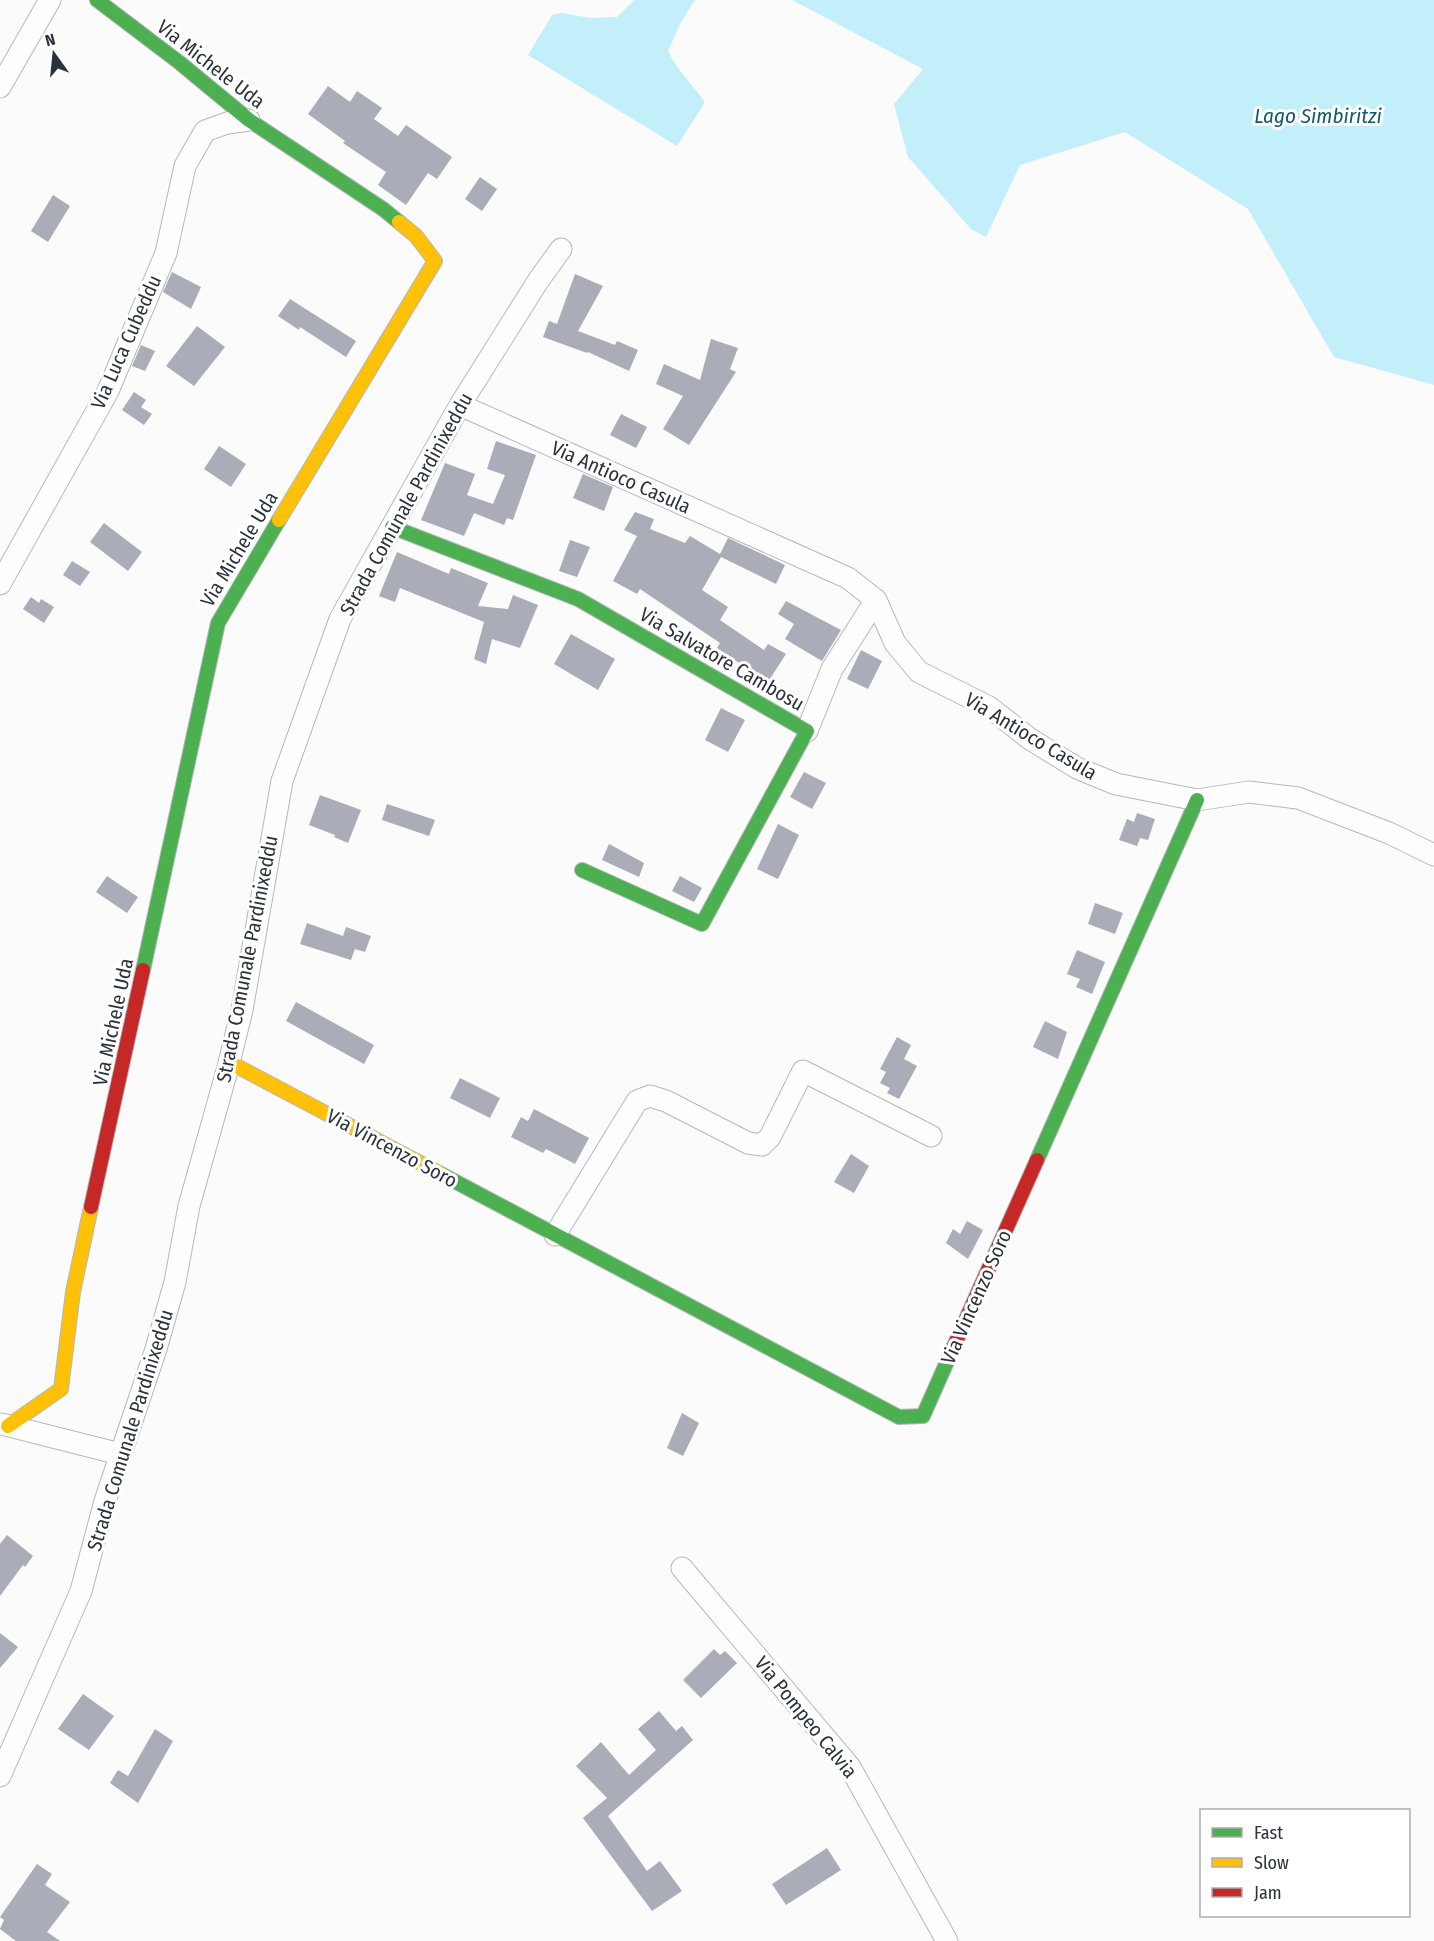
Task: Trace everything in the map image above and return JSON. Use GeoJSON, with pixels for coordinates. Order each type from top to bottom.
{"type":"FeatureCollection","features":[{"type":"Feature","properties":{"kind":"street"},"geometry":{"type":"LineString","coordinates":[[0,87],[50,0]]}},
{"type":"Feature","properties":{"kind":"street","name":"Via Michele Uda"},"geometry":{"type":"LineString","coordinates":[[4,1425],[61,1389],[73,1292],[218,623],[435,261],[416,236],[383,209],[249,120],[180,63],[97,0]]}},
{"type":"Feature","properties":{"kind":"street","name":"Via Luca Cubeddu"},"geometry":{"type":"LineString","coordinates":[[0,584],[108,391],[166,253],[185,166],[206,131],[227,123],[249,120]]}},
{"type":"Feature","properties":{"kind":"street","name":"Strada Comunale Pardinixeddu"},"geometry":{"type":"LineString","coordinates":[[0,1776],[81,1591],[105,1501],[156,1350],[175,1282],[189,1206],[242,1010],[282,781],[340,619],[460,405],[538,280],[561,249]]}},
{"type":"Feature","properties":{"kind":"street","name":"Via Antioco Casula"},"geometry":{"type":"LineString","coordinates":[[460,405],[848,578],[876,600],[895,643],[919,672],[989,707],[1030,739],[1077,768],[1116,784],[1197,800],[1249,792],[1298,798],[1389,833],[1434,855]]}},
{"type":"Feature","properties":{"kind":"street","name":"Via Salvatore Cambosu"},"geometry":{"type":"LineString","coordinates":[[392,527],[578,599],[807,731],[702,924],[582,870]]}},
{"type":"Feature","properties":{"kind":"street"},"geometry":{"type":"LineString","coordinates":[[807,731],[832,669],[876,600]]}},
{"type":"Feature","properties":{"kind":"street","name":"Via Vincenzo Soro"},"geometry":{"type":"LineString","coordinates":[[229,1062],[899,1417],[923,1416],[1197,800]]}},
{"type":"Feature","properties":{"kind":"street"},"geometry":{"type":"LineString","coordinates":[[555,1235],[637,1101],[650,1096],[666,1101],[748,1143],[762,1144],[770,1137],[803,1071],[932,1136]]}},
{"type":"Feature","properties":{"kind":"street"},"geometry":{"type":"LineString","coordinates":[[4,1425],[120,1454]]}},
{"type":"Feature","properties":{"kind":"street","name":"Via Pompeo Calvia"},"geometry":{"type":"LineString","coordinates":[[682,1568],[850,1767],[947,1941]]}},
{"type":"Feature","properties":{"kind":"water"},"geometry":{"type":"Polygon","coordinates":[[[634,0],[695,0],[681,22],[668,51],[680,71],[705,102],[677,146],[528,55],[552,15],[562,13],[591,18],[617,17],[634,0]]]}},
{"type":"Feature","properties":{"kind":"water","name":"Lago Simbiritzi"},"geometry":{"type":"Polygon","coordinates":[[[792,0],[1434,0],[1434,385],[1334,357],[1248,209],[1125,132],[1020,165],[986,237],[971,229],[908,157],[894,104],[923,69],[792,0]]]}},
{"type":"Feature","properties":{"kind":"building"},"geometry":{"type":"Polygon","coordinates":[[[328,86],[350,102],[357,91],[382,108],[374,119],[398,136],[406,125],[452,157],[437,179],[428,173],[406,205],[378,185],[386,172],[343,143],[345,141],[308,114],[328,86]]]}},
{"type":"Feature","properties":{"kind":"building"},"geometry":{"type":"Polygon","coordinates":[[[480,177],[497,189],[482,211],[465,199],[480,177]]]}},
{"type":"Feature","properties":{"kind":"building"},"geometry":{"type":"Polygon","coordinates":[[[53,195],[70,206],[48,242],[31,231],[53,195]]]}},
{"type":"Feature","properties":{"kind":"building"},"geometry":{"type":"Polygon","coordinates":[[[172,272],[201,287],[191,309],[163,292],[172,272]]]}},
{"type":"Feature","properties":{"kind":"building"},"geometry":{"type":"Polygon","coordinates":[[[575,274],[603,286],[578,331],[615,345],[617,341],[638,350],[629,371],[588,352],[543,337],[549,321],[557,324],[575,274]]]}},
{"type":"Feature","properties":{"kind":"building"},"geometry":{"type":"Polygon","coordinates":[[[290,299],[356,341],[346,357],[300,327],[299,330],[278,316],[290,299]]]}},
{"type":"Feature","properties":{"kind":"building"},"geometry":{"type":"Polygon","coordinates":[[[197,326],[225,347],[194,386],[166,366],[197,326]]]}},
{"type":"Feature","properties":{"kind":"building"},"geometry":{"type":"Polygon","coordinates":[[[711,339],[738,348],[730,369],[736,372],[689,445],[663,429],[683,396],[656,384],[664,364],[700,380],[711,339]]]}},
{"type":"Feature","properties":{"kind":"building"},"geometry":{"type":"Polygon","coordinates":[[[141,345],[155,351],[145,371],[132,366],[141,345]]]}},
{"type":"Feature","properties":{"kind":"building"},"geometry":{"type":"Polygon","coordinates":[[[134,392],[146,400],[141,407],[152,414],[144,425],[122,410],[134,392]]]}},
{"type":"Feature","properties":{"kind":"building"},"geometry":{"type":"Polygon","coordinates":[[[621,414],[647,427],[636,448],[610,435],[621,414]]]}},
{"type":"Feature","properties":{"kind":"building"},"geometry":{"type":"Polygon","coordinates":[[[496,441],[536,455],[513,520],[507,518],[504,525],[474,513],[464,536],[421,520],[445,463],[475,474],[467,495],[493,504],[505,475],[487,469],[496,441]]]}},
{"type":"Feature","properties":{"kind":"building"},"geometry":{"type":"Polygon","coordinates":[[[219,446],[246,464],[231,487],[204,469],[219,446]]]}},
{"type":"Feature","properties":{"kind":"building"},"geometry":{"type":"Polygon","coordinates":[[[583,474],[613,487],[604,511],[573,498],[583,474]]]}},
{"type":"Feature","properties":{"kind":"building"},"geometry":{"type":"Polygon","coordinates":[[[635,512],[654,519],[650,529],[685,543],[690,536],[720,554],[728,538],[785,565],[776,584],[721,557],[702,590],[728,607],[720,620],[764,650],[768,644],[786,654],[766,685],[749,675],[751,671],[717,648],[720,643],[640,589],[637,594],[613,581],[637,536],[624,530],[635,512]]]}},
{"type":"Feature","properties":{"kind":"building"},"geometry":{"type":"Polygon","coordinates":[[[104,523],[142,552],[128,571],[90,542],[104,523]]]}},
{"type":"Feature","properties":{"kind":"building"},"geometry":{"type":"Polygon","coordinates":[[[570,540],[590,547],[577,577],[559,571],[570,540]]]}},
{"type":"Feature","properties":{"kind":"building"},"geometry":{"type":"Polygon","coordinates":[[[397,552],[449,574],[451,568],[488,583],[478,606],[508,609],[513,595],[538,605],[520,648],[492,639],[486,664],[474,659],[484,622],[400,588],[395,602],[379,596],[397,552]]]}},
{"type":"Feature","properties":{"kind":"building"},"geometry":{"type":"Polygon","coordinates":[[[72,561],[90,572],[80,586],[63,575],[72,561]]]}},
{"type":"Feature","properties":{"kind":"building"},"geometry":{"type":"Polygon","coordinates":[[[31,597],[39,603],[41,599],[54,607],[44,623],[23,609],[31,597]]]}},
{"type":"Feature","properties":{"kind":"building"},"geometry":{"type":"Polygon","coordinates":[[[786,601],[841,630],[822,661],[785,639],[794,624],[778,614],[786,601]]]}},
{"type":"Feature","properties":{"kind":"building"},"geometry":{"type":"Polygon","coordinates":[[[571,634],[615,659],[598,690],[554,664],[571,634]]]}},
{"type":"Feature","properties":{"kind":"building"},"geometry":{"type":"Polygon","coordinates":[[[861,650],[882,661],[868,689],[847,679],[861,650]]]}},
{"type":"Feature","properties":{"kind":"building"},"geometry":{"type":"Polygon","coordinates":[[[721,708],[745,720],[728,752],[705,740],[721,708]]]}},
{"type":"Feature","properties":{"kind":"building"},"geometry":{"type":"Polygon","coordinates":[[[804,772],[826,783],[812,809],[790,797],[804,772]]]}},
{"type":"Feature","properties":{"kind":"building"},"geometry":{"type":"Polygon","coordinates":[[[320,795],[361,810],[348,843],[334,837],[335,835],[309,825],[320,795]]]}},
{"type":"Feature","properties":{"kind":"building"},"geometry":{"type":"Polygon","coordinates":[[[387,804],[435,820],[429,836],[382,820],[387,804]]]}},
{"type":"Feature","properties":{"kind":"building"},"geometry":{"type":"Polygon","coordinates":[[[1137,813],[1155,819],[1148,840],[1140,838],[1137,846],[1119,840],[1127,819],[1134,822],[1137,813]]]}},
{"type":"Feature","properties":{"kind":"building"},"geometry":{"type":"Polygon","coordinates":[[[778,824],[799,835],[778,879],[757,869],[778,824]]]}},
{"type":"Feature","properties":{"kind":"building"},"geometry":{"type":"Polygon","coordinates":[[[609,844],[644,863],[639,877],[602,860],[609,844]]]}},
{"type":"Feature","properties":{"kind":"building"},"geometry":{"type":"Polygon","coordinates":[[[107,876],[138,897],[127,913],[96,892],[107,876]]]}},
{"type":"Feature","properties":{"kind":"building"},"geometry":{"type":"Polygon","coordinates":[[[680,876],[702,888],[694,902],[672,891],[680,876]]]}},
{"type":"Feature","properties":{"kind":"building"},"geometry":{"type":"Polygon","coordinates":[[[1095,903],[1123,913],[1115,934],[1088,924],[1095,903]]]}},
{"type":"Feature","properties":{"kind":"building"},"geometry":{"type":"Polygon","coordinates":[[[307,923],[343,936],[346,927],[371,936],[365,952],[355,949],[351,960],[300,944],[307,923]]]}},
{"type":"Feature","properties":{"kind":"building"},"geometry":{"type":"Polygon","coordinates":[[[1077,950],[1105,962],[1092,994],[1076,987],[1080,979],[1067,974],[1077,950]]]}},
{"type":"Feature","properties":{"kind":"building"},"geometry":{"type":"Polygon","coordinates":[[[296,1002],[374,1045],[364,1064],[286,1021],[296,1002]]]}},
{"type":"Feature","properties":{"kind":"building"},"geometry":{"type":"Polygon","coordinates":[[[1045,1021],[1067,1032],[1058,1059],[1033,1047],[1045,1021]]]}},
{"type":"Feature","properties":{"kind":"building"},"geometry":{"type":"Polygon","coordinates":[[[897,1037],[911,1045],[904,1059],[917,1066],[899,1099],[887,1093],[890,1088],[880,1083],[886,1072],[880,1069],[897,1037]]]}},
{"type":"Feature","properties":{"kind":"building"},"geometry":{"type":"Polygon","coordinates":[[[460,1078],[500,1098],[490,1118],[450,1098],[460,1078]]]}},
{"type":"Feature","properties":{"kind":"building"},"geometry":{"type":"Polygon","coordinates":[[[534,1109],[589,1138],[575,1164],[546,1149],[543,1153],[511,1137],[521,1117],[528,1121],[534,1109]]]}},
{"type":"Feature","properties":{"kind":"building"},"geometry":{"type":"Polygon","coordinates":[[[851,1154],[869,1166],[854,1193],[834,1182],[851,1154]]]}},
{"type":"Feature","properties":{"kind":"building"},"geometry":{"type":"Polygon","coordinates":[[[967,1221],[983,1230],[968,1259],[946,1243],[953,1229],[960,1234],[967,1221]]]}},
{"type":"Feature","properties":{"kind":"building"},"geometry":{"type":"Polygon","coordinates":[[[682,1413],[699,1423],[683,1456],[667,1448],[682,1413]]]}},
{"type":"Feature","properties":{"kind":"building"},"geometry":{"type":"Polygon","coordinates":[[[7,1535],[33,1556],[25,1567],[23,1565],[0,1596],[0,1544],[7,1535]]]}},
{"type":"Feature","properties":{"kind":"building"},"geometry":{"type":"Polygon","coordinates":[[[0,1633],[18,1647],[0,1668],[0,1633]]]}},
{"type":"Feature","properties":{"kind":"building"},"geometry":{"type":"Polygon","coordinates":[[[714,1649],[720,1655],[725,1651],[737,1663],[701,1698],[683,1680],[714,1649]]]}},
{"type":"Feature","properties":{"kind":"building"},"geometry":{"type":"Polygon","coordinates":[[[83,1694],[114,1716],[89,1750],[58,1729],[83,1694]]]}},
{"type":"Feature","properties":{"kind":"building"},"geometry":{"type":"Polygon","coordinates":[[[659,1711],[676,1731],[682,1726],[693,1740],[608,1816],[647,1871],[660,1861],[682,1891],[652,1911],[583,1818],[607,1798],[576,1766],[601,1742],[629,1775],[656,1750],[638,1729],[659,1711]]]}},
{"type":"Feature","properties":{"kind":"building"},"geometry":{"type":"Polygon","coordinates":[[[155,1729],[173,1741],[138,1803],[110,1783],[118,1770],[128,1776],[155,1729]]]}},
{"type":"Feature","properties":{"kind":"building"},"geometry":{"type":"Polygon","coordinates":[[[827,1848],[841,1870],[786,1905],[772,1884],[827,1848]]]}},
{"type":"Feature","properties":{"kind":"building"},"geometry":{"type":"Polygon","coordinates":[[[37,1864],[52,1874],[45,1885],[70,1902],[47,1932],[60,1941],[16,1941],[0,1929],[4,1920],[0,1917],[37,1864]]]}},
{"type":"Feature","properties":{"kind":"traffic: fast"},"geometry":{"type":"LineString","coordinates":[[97,0],[180,63],[249,120],[399,222]]}},
{"type":"Feature","properties":{"kind":"traffic: fast"},"geometry":{"type":"LineString","coordinates":[[143,970],[218,623],[279,520]]}},
{"type":"Feature","properties":{"kind":"traffic: fast"},"geometry":{"type":"LineString","coordinates":[[392,527],[578,599],[807,731],[702,924],[582,870]]}},
{"type":"Feature","properties":{"kind":"traffic: fast"},"geometry":{"type":"LineString","coordinates":[[1037,1160],[1197,800]]}},
{"type":"Feature","properties":{"kind":"traffic: fast"},"geometry":{"type":"LineString","coordinates":[[441,1174],[899,1417],[923,1416],[954,1346]]}},
{"type":"Feature","properties":{"kind":"traffic: slow"},"geometry":{"type":"LineString","coordinates":[[279,520],[435,261],[416,236],[399,222]]}},
{"type":"Feature","properties":{"kind":"traffic: slow"},"geometry":{"type":"LineString","coordinates":[[229,1062],[441,1174]]}},
{"type":"Feature","properties":{"kind":"traffic: slow"},"geometry":{"type":"LineString","coordinates":[[8,1426],[61,1389],[73,1292],[91,1207]]}},
{"type":"Feature","properties":{"kind":"traffic: jam"},"geometry":{"type":"LineString","coordinates":[[91,1207],[143,970]]}},
{"type":"Feature","properties":{"kind":"traffic: jam"},"geometry":{"type":"LineString","coordinates":[[954,1346],[1037,1160]]}}]}
